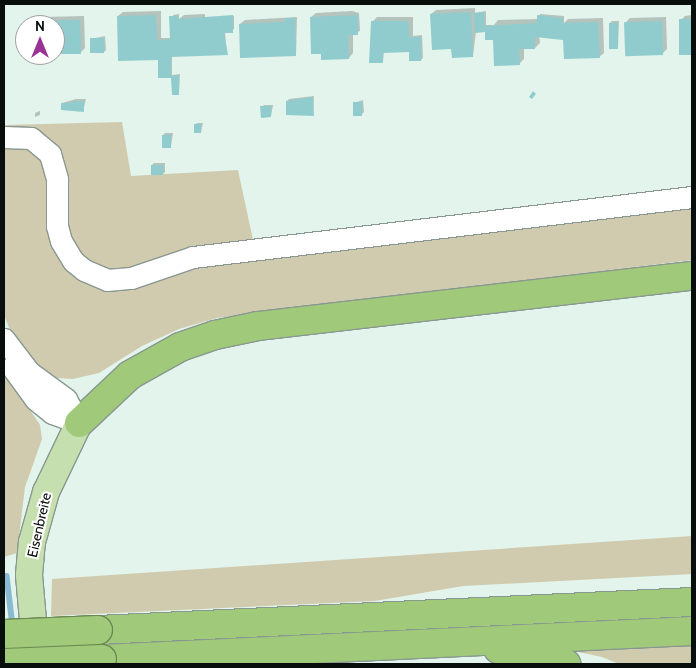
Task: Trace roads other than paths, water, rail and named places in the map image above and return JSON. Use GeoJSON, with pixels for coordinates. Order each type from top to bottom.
{"type":"FeatureCollection","features":[{"type":"Feature","properties":{"kind":"highway"},"geometry":{"type":"LineString","coordinates":[[79,423],[130,375],[180,347],[215,336],[258,326],[692,276]]}},
{"type":"Feature","properties":{"kind":"highway"},"geometry":{"type":"LineString","coordinates":[[4,634],[692,602]]}},
{"type":"Feature","properties":{"kind":"highway"},"geometry":{"type":"LineString","coordinates":[[4,663],[692,631]]}},
{"type":"Feature","properties":{"kind":"highway"},"geometry":{"type":"LineString","coordinates":[[460,641],[566,664]]}},
{"type":"Feature","properties":{"kind":"main road","name":"Eisenbreite"},"geometry":{"type":"LineString","coordinates":[[37,664],[29,575],[32,542],[46,492],[79,423]]}},
{"type":"Feature","properties":{"kind":"street"},"geometry":{"type":"LineString","coordinates":[[4,137],[31,138],[50,154],[57,179],[57,226],[61,241],[78,265],[107,280],[131,278],[193,257],[692,197]]}},
{"type":"Feature","properties":{"kind":"street"},"geometry":{"type":"LineString","coordinates":[[4,339],[28,372],[66,399],[79,423]]}},
{"type":"Feature","properties":{"kind":"street"},"geometry":{"type":"LineString","coordinates":[[4,353],[35,399],[52,413],[79,423]]}},
{"type":"Feature","properties":{"kind":"waterway"},"geometry":{"type":"LineString","coordinates":[[7,576],[13,626]]}}]}
